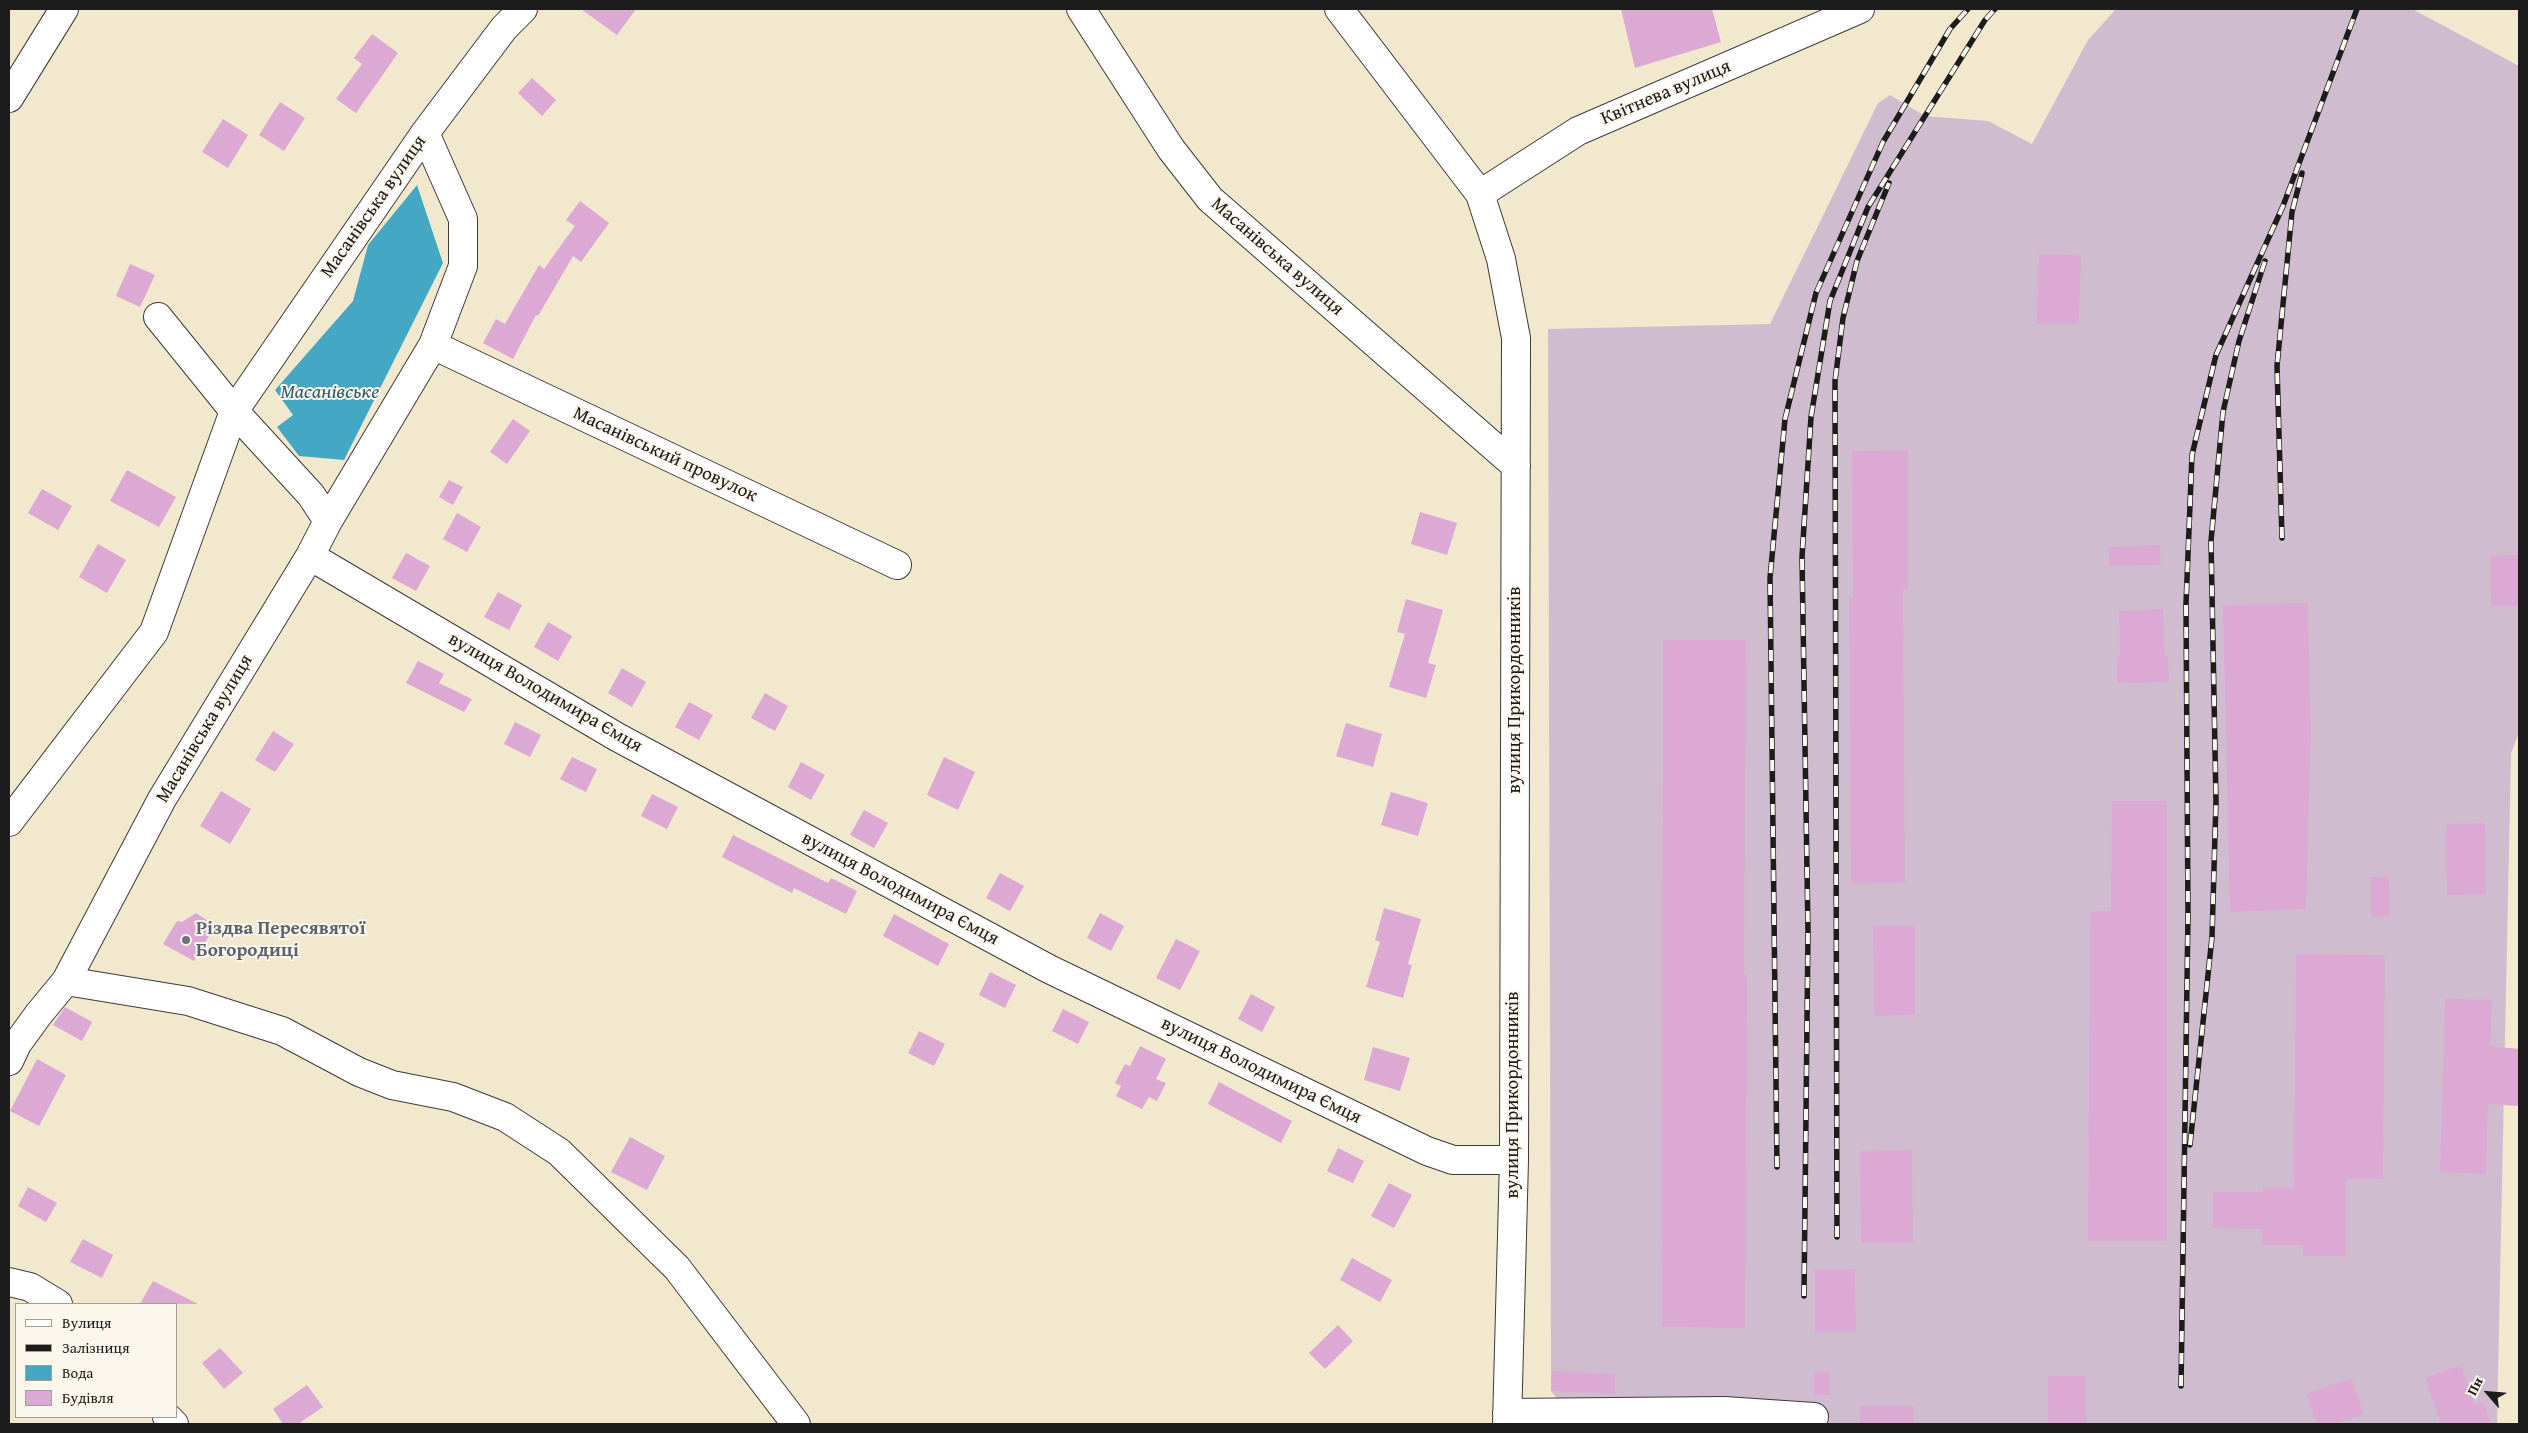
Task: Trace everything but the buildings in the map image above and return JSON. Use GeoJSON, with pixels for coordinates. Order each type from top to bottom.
{"type":"FeatureCollection","features":[{"type":"Feature","properties":{"kind":"street"},"geometry":{"type":"LineString","coordinates":[[9,98],[64,9]]}},
{"type":"Feature","properties":{"kind":"street","name":"Масанівська вулиця"},"geometry":{"type":"LineString","coordinates":[[9,822],[154,632],[234,411],[425,133],[504,28],[523,9]]}},
{"type":"Feature","properties":{"kind":"street","name":"Масанівська вулиця"},"geometry":{"type":"LineString","coordinates":[[1081,9],[1171,149],[1210,199],[1516,466]]}},
{"type":"Feature","properties":{"kind":"street","name":"вулиця Прикордонників"},"geometry":{"type":"LineString","coordinates":[[1338,9],[1480,194],[1501,259],[1516,338],[1514,1160],[1507,1419]]}},
{"type":"Feature","properties":{"kind":"street","name":"Квітнева вулиця"},"geometry":{"type":"LineString","coordinates":[[1480,194],[1578,131],[1843,12]]}},
{"type":"Feature","properties":{"kind":"street","name":"Масанівська вулиця"},"geometry":{"type":"LineString","coordinates":[[9,1061],[17,1044],[66,981],[162,799],[310,556],[328,521],[433,345],[463,266],[463,218],[425,133]]}},
{"type":"Feature","properties":{"kind":"street"},"geometry":{"type":"LineString","coordinates":[[158,318],[234,411],[311,495],[328,521]]}},
{"type":"Feature","properties":{"kind":"street","name":"Масанівський провулок"},"geometry":{"type":"LineString","coordinates":[[433,345],[897,565]]}},
{"type":"Feature","properties":{"kind":"street","name":"вулиця Володимира Ємця"},"geometry":{"type":"LineString","coordinates":[[310,556],[616,736],[1048,969],[1427,1151],[1453,1160],[1514,1160]]}},
{"type":"Feature","properties":{"kind":"street"},"geometry":{"type":"LineString","coordinates":[[66,981],[188,1001],[282,1031],[359,1072],[392,1085],[453,1097],[506,1117],[559,1152],[677,1268],[796,1424]]}},
{"type":"Feature","properties":{"kind":"street"},"geometry":{"type":"LineString","coordinates":[[9,1282],[30,1287],[56,1303]]}},
{"type":"Feature","properties":{"kind":"street"},"geometry":{"type":"LineString","coordinates":[[1507,1419],[1724,1411],[1814,1418]]}},
{"type":"Feature","properties":{"kind":"shaded area"},"geometry":{"type":"Polygon","coordinates":[[[2116,9],[2412,9],[2519,66],[2519,732],[2511,753],[2497,1424],[1577,1424],[1551,1391],[1548,329],[1770,324],[1878,103],[1890,95],[1925,116],[1988,121],[2032,144],[2088,40],[2116,9]]]}},
{"type":"Feature","properties":{"kind":"water","name":"Масанівське"},"geometry":{"type":"Polygon","coordinates":[[[417,185],[443,263],[344,460],[299,456],[277,427],[293,415],[275,390],[353,301],[368,245],[417,185]]]}},
{"type":"Feature","properties":{"kind":"railway"},"geometry":{"type":"LineString","coordinates":[[1777,1167],[1770,578],[1785,419],[1816,293],[1883,142],[1950,29],[1968,9]]}},
{"type":"Feature","properties":{"kind":"railway"},"geometry":{"type":"LineString","coordinates":[[1804,1296],[1808,932],[1802,557],[1811,417],[1830,301],[1868,207],[1985,20],[1995,9]]}},
{"type":"Feature","properties":{"kind":"railway"},"geometry":{"type":"LineString","coordinates":[[2181,1386],[2188,915],[2186,604],[2192,455],[2216,355],[2283,206],[2357,9]]}},
{"type":"Feature","properties":{"kind":"railway"},"geometry":{"type":"LineString","coordinates":[[2282,538],[2277,366],[2292,212],[2302,173]]}},
{"type":"Feature","properties":{"kind":"railway"},"geometry":{"type":"LineString","coordinates":[[1837,1237],[1835,381],[1843,318],[1857,261],[1889,183]]}},
{"type":"Feature","properties":{"kind":"railway"},"geometry":{"type":"LineString","coordinates":[[2190,1145],[2212,937],[2216,801],[2211,541],[2223,412],[2239,341],[2265,261]]}},
{"type":"Feature","properties":{"kind":"place","name":"Різдва Пересявятої Богородиці"},"geometry":{"type":"Point","coordinates":[186,940]}}]}
